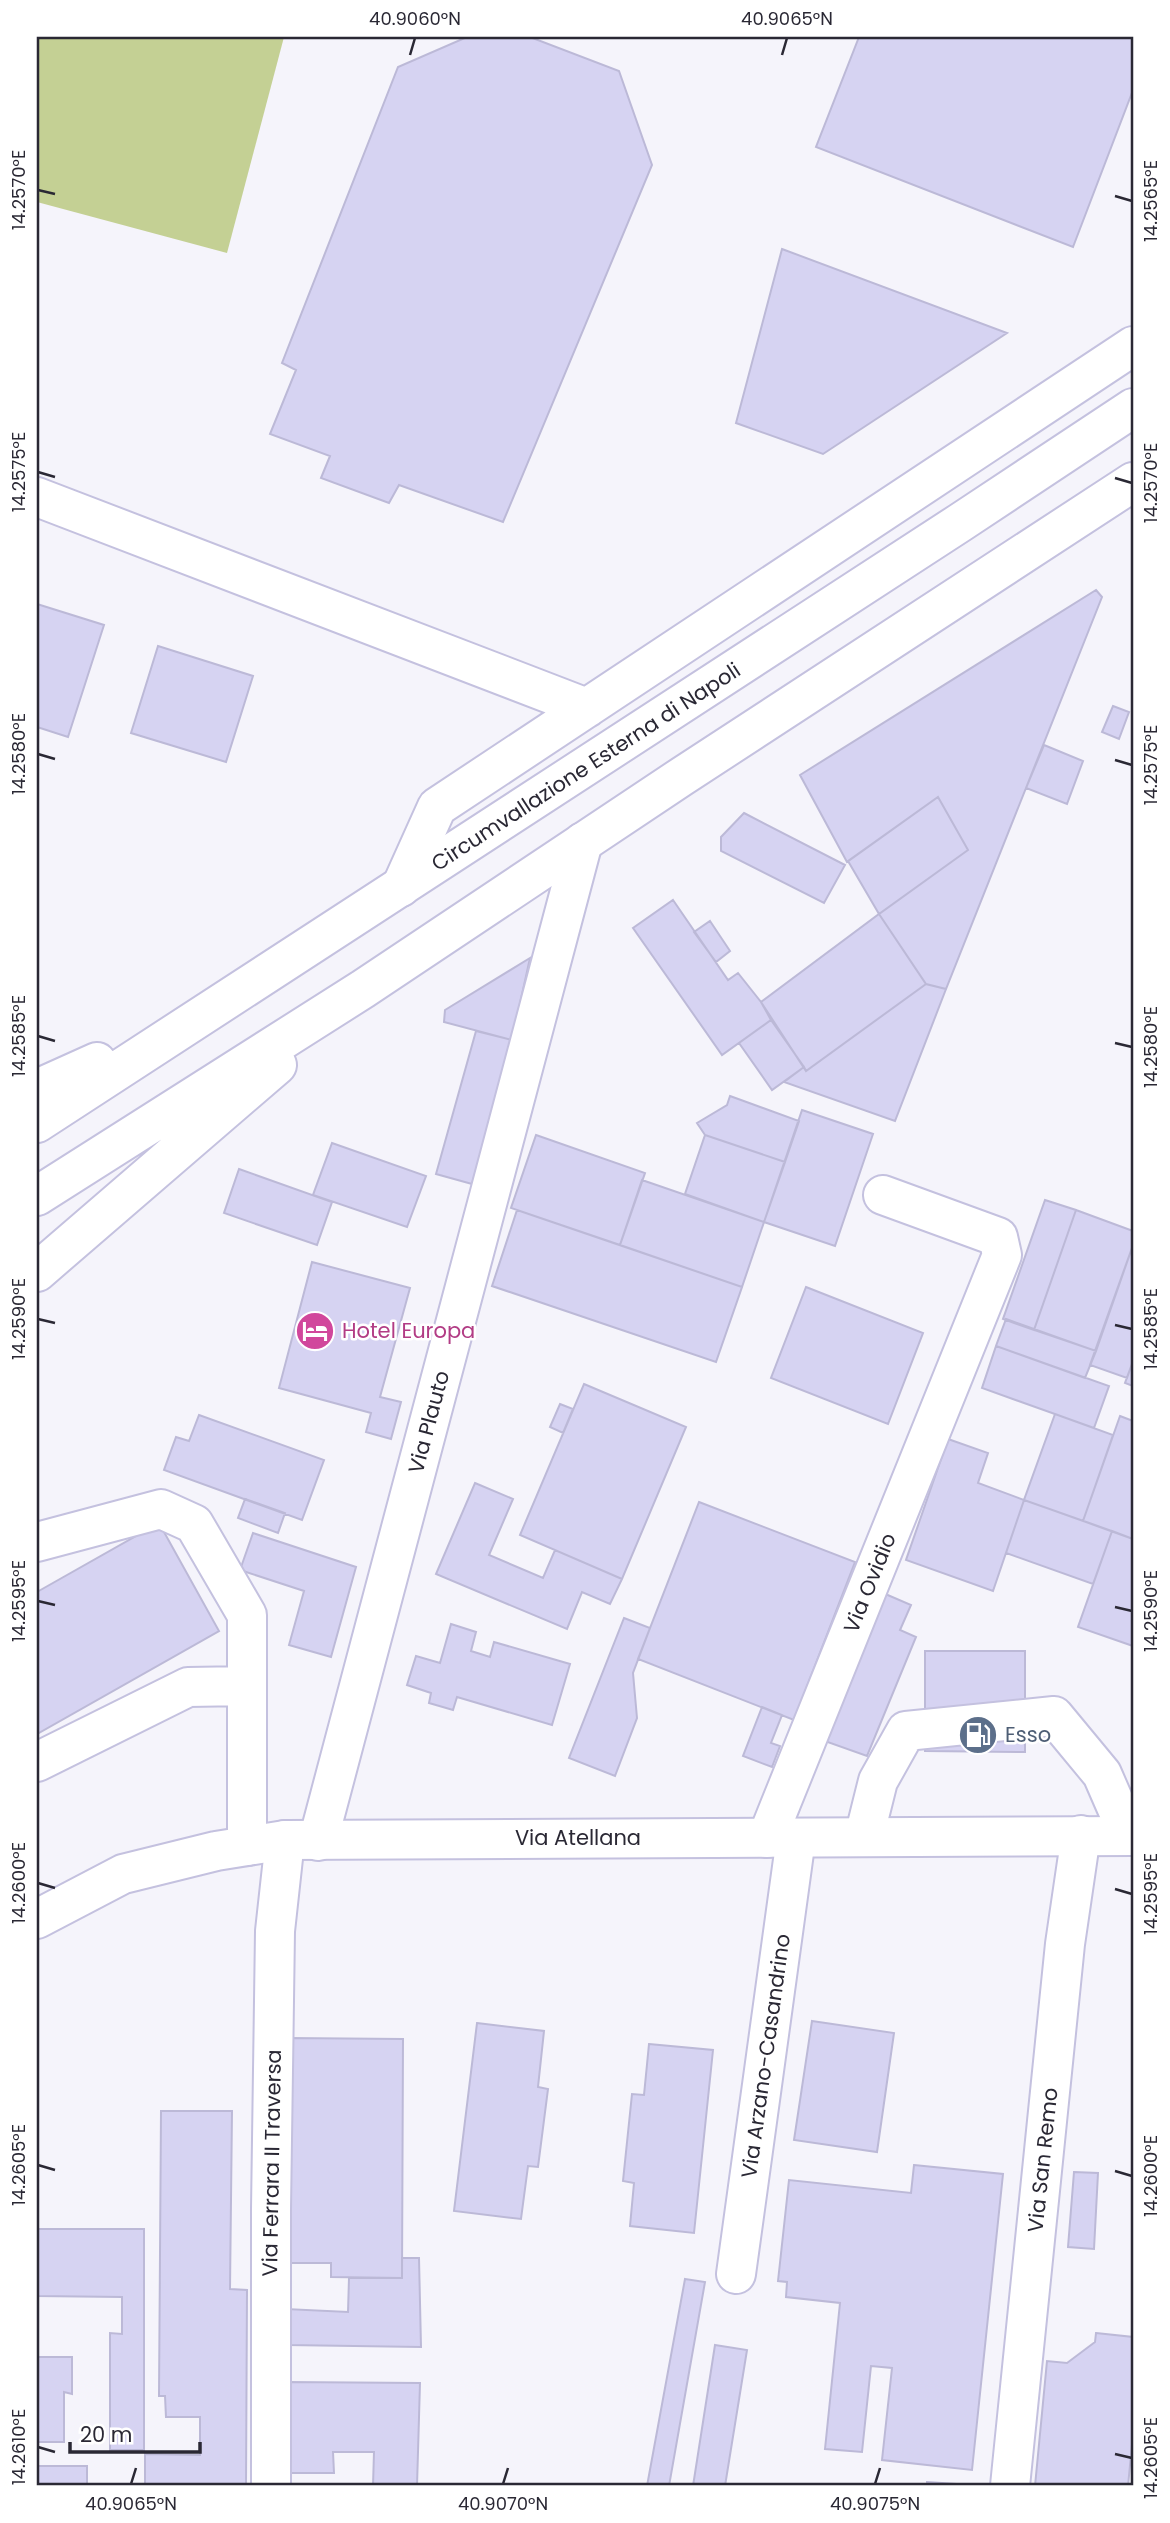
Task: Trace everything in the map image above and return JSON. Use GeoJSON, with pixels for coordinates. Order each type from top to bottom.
{"type":"FeatureCollection","features":[{"type":"Feature","properties":{"kind":"main road"},"geometry":{"type":"LineString","coordinates":[[401,887],[437,807],[1133,346]]}},
{"type":"Feature","properties":{"kind":"main road","name":"Circumvallazione Esterna di Napoli"},"geometry":{"type":"LineString","coordinates":[[37,1123],[950,530],[1133,408]]}},
{"type":"Feature","properties":{"kind":"main road"},"geometry":{"type":"LineString","coordinates":[[37,1196],[363,989],[1133,482]]}},
{"type":"Feature","properties":{"kind":"main road"},"geometry":{"type":"LineString","coordinates":[[37,497],[586,708]]}},
{"type":"Feature","properties":{"kind":"main road","name":"Via Plauto"},"geometry":{"type":"LineString","coordinates":[[301,1840],[583,842]]}},
{"type":"Feature","properties":{"kind":"main road"},"geometry":{"type":"LineString","coordinates":[[37,1272],[363,989]]}},
{"type":"Feature","properties":{"kind":"main road"},"geometry":{"type":"LineString","coordinates":[[37,1089],[202,1016]]}},
{"type":"Feature","properties":{"kind":"main road","name":"Via Ovidio"},"geometry":{"type":"LineString","coordinates":[[781,1838],[972,1328],[1002,1255],[998,1237],[883,1195]]}},
{"type":"Feature","properties":{"kind":"main road"},"geometry":{"type":"LineString","coordinates":[[37,1542],[161,1509],[194,1524],[247,1615],[247,1846]]}},
{"type":"Feature","properties":{"kind":"main road"},"geometry":{"type":"LineString","coordinates":[[37,1762],[188,1687],[247,1686]]}},
{"type":"Feature","properties":{"kind":"main road"},"geometry":{"type":"LineString","coordinates":[[864,1837],[878,1781],[906,1731],[1054,1716],[1102,1773],[1131,1836]]}},
{"type":"Feature","properties":{"kind":"main road","name":"Via San Remo"},"geometry":{"type":"LineString","coordinates":[[1010,2486],[1065,1944],[1081,1835]]}},
{"type":"Feature","properties":{"kind":"main road","name":"Via Atellana"},"geometry":{"type":"LineString","coordinates":[[37,1919],[123,1874],[216,1851],[301,1840],[1131,1836]]}},
{"type":"Feature","properties":{"kind":"main road","name":"Via Arzano-Casandrino"},"geometry":{"type":"LineString","coordinates":[[736,2274],[781,1838]]}},
{"type":"Feature","properties":{"kind":"main road","name":"Via Ferrara II Traversa"},"geometry":{"type":"LineString","coordinates":[[271,2486],[275,1931],[301,1840]]}},
{"type":"Feature","properties":{"kind":"green space"},"geometry":{"type":"Polygon","coordinates":[[[37,37],[284,37],[227,253],[37,202],[37,37]]]}},
{"type":"Feature","properties":{"kind":"building"},"geometry":{"type":"Polygon","coordinates":[[[467,37],[530,37],[619,71],[652,165],[503,522],[399,485],[389,503],[321,478],[330,456],[270,434],[296,370],[282,363],[398,67],[467,37]]]}},
{"type":"Feature","properties":{"kind":"building"},"geometry":{"type":"Polygon","coordinates":[[[859,37],[1133,37],[1133,90],[1073,247],[816,147],[859,37]]]}},
{"type":"Feature","properties":{"kind":"building"},"geometry":{"type":"Polygon","coordinates":[[[782,249],[1007,333],[823,454],[736,423],[782,249]]]}},
{"type":"Feature","properties":{"kind":"building"},"geometry":{"type":"Polygon","coordinates":[[[1096,590],[1102,597],[946,989],[926,984],[879,914],[968,850],[938,797],[847,862],[800,775],[1096,590]]]}},
{"type":"Feature","properties":{"kind":"building"},"geometry":{"type":"Polygon","coordinates":[[[37,604],[104,625],[68,737],[37,727],[37,604]]]}},
{"type":"Feature","properties":{"kind":"building"},"geometry":{"type":"Polygon","coordinates":[[[158,646],[253,676],[226,762],[131,733],[158,646]]]}},
{"type":"Feature","properties":{"kind":"building"},"geometry":{"type":"Polygon","coordinates":[[[1113,706],[1129,712],[1119,739],[1102,732],[1113,706]]]}},
{"type":"Feature","properties":{"kind":"building"},"geometry":{"type":"Polygon","coordinates":[[[1044,745],[1083,761],[1067,804],[1026,788],[1044,745]]]}},
{"type":"Feature","properties":{"kind":"building"},"geometry":{"type":"Polygon","coordinates":[[[938,797],[968,850],[879,914],[848,861],[938,797]]]}},
{"type":"Feature","properties":{"kind":"building"},"geometry":{"type":"Polygon","coordinates":[[[744,813],[845,865],[824,903],[721,851],[721,837],[744,813]]]}},
{"type":"Feature","properties":{"kind":"building"},"geometry":{"type":"Polygon","coordinates":[[[673,900],[728,980],[738,973],[761,1002],[771,1020],[722,1055],[633,928],[673,900]]]}},
{"type":"Feature","properties":{"kind":"building"},"geometry":{"type":"Polygon","coordinates":[[[879,914],[926,984],[806,1071],[761,1002],[879,914]]]}},
{"type":"Feature","properties":{"kind":"building"},"geometry":{"type":"Polygon","coordinates":[[[710,921],[730,951],[716,962],[694,932],[710,921]]]}},
{"type":"Feature","properties":{"kind":"building"},"geometry":{"type":"Polygon","coordinates":[[[530,958],[512,1040],[444,1022],[445,1010],[530,958]]]}},
{"type":"Feature","properties":{"kind":"building"},"geometry":{"type":"Polygon","coordinates":[[[926,984],[946,989],[895,1121],[784,1082],[804,1067],[806,1071],[926,984]]]}},
{"type":"Feature","properties":{"kind":"building"},"geometry":{"type":"Polygon","coordinates":[[[771,1020],[804,1067],[772,1090],[739,1043],[771,1020]]]}},
{"type":"Feature","properties":{"kind":"building"},"geometry":{"type":"Polygon","coordinates":[[[476,1031],[512,1040],[472,1184],[436,1174],[476,1031]]]}},
{"type":"Feature","properties":{"kind":"building"},"geometry":{"type":"Polygon","coordinates":[[[730,1096],[799,1121],[785,1162],[705,1135],[697,1123],[727,1105],[730,1096]]]}},
{"type":"Feature","properties":{"kind":"building"},"geometry":{"type":"Polygon","coordinates":[[[802,1110],[873,1134],[835,1246],[764,1222],[802,1110]]]}},
{"type":"Feature","properties":{"kind":"building"},"geometry":{"type":"Polygon","coordinates":[[[536,1135],[645,1173],[620,1245],[511,1208],[536,1135]]]}},
{"type":"Feature","properties":{"kind":"building"},"geometry":{"type":"Polygon","coordinates":[[[705,1135],[785,1162],[764,1222],[685,1194],[705,1135]]]}},
{"type":"Feature","properties":{"kind":"building"},"geometry":{"type":"Polygon","coordinates":[[[332,1143],[426,1176],[407,1227],[313,1195],[332,1143]]]}},
{"type":"Feature","properties":{"kind":"building"},"geometry":{"type":"Polygon","coordinates":[[[239,1169],[332,1202],[317,1245],[224,1213],[239,1169]]]}},
{"type":"Feature","properties":{"kind":"building"},"geometry":{"type":"Polygon","coordinates":[[[642,1180],[764,1222],[742,1287],[620,1245],[642,1180]]]}},
{"type":"Feature","properties":{"kind":"building"},"geometry":{"type":"Polygon","coordinates":[[[1045,1200],[1076,1210],[1034,1330],[1003,1319],[1045,1200]]]}},
{"type":"Feature","properties":{"kind":"building"},"geometry":{"type":"Polygon","coordinates":[[[517,1210],[742,1287],[716,1362],[492,1286],[517,1210]]]}},
{"type":"Feature","properties":{"kind":"building"},"geometry":{"type":"Polygon","coordinates":[[[1076,1210],[1133,1231],[1133,1245],[1096,1351],[1034,1330],[1076,1210]]]}},
{"type":"Feature","properties":{"kind":"building"},"geometry":{"type":"Polygon","coordinates":[[[1133,1245],[1133,1361],[1127,1378],[1090,1365],[1133,1245]]]}},
{"type":"Feature","properties":{"kind":"building"},"geometry":{"type":"Polygon","coordinates":[[[312,1262],[410,1288],[380,1397],[401,1402],[391,1439],[366,1432],[371,1413],[279,1388],[312,1262]]]}},
{"type":"Feature","properties":{"kind":"building"},"geometry":{"type":"Polygon","coordinates":[[[806,1287],[923,1333],[888,1424],[771,1378],[806,1287]]]}},
{"type":"Feature","properties":{"kind":"building"},"geometry":{"type":"Polygon","coordinates":[[[1006,1319],[1096,1351],[1085,1378],[996,1346],[1006,1319]]]}},
{"type":"Feature","properties":{"kind":"building"},"geometry":{"type":"Polygon","coordinates":[[[996,1346],[1109,1386],[1094,1428],[982,1388],[996,1346]]]}},
{"type":"Feature","properties":{"kind":"building"},"geometry":{"type":"Polygon","coordinates":[[[1133,1361],[1133,1386],[1125,1383],[1133,1361]]]}},
{"type":"Feature","properties":{"kind":"building"},"geometry":{"type":"Polygon","coordinates":[[[584,1384],[686,1427],[622,1579],[520,1535],[584,1384]]]}},
{"type":"Feature","properties":{"kind":"building"},"geometry":{"type":"Polygon","coordinates":[[[560,1404],[573,1409],[563,1433],[550,1427],[560,1404]]]}},
{"type":"Feature","properties":{"kind":"building"},"geometry":{"type":"Polygon","coordinates":[[[1055,1414],[1113,1435],[1083,1521],[1024,1500],[1055,1414]]]}},
{"type":"Feature","properties":{"kind":"building"},"geometry":{"type":"Polygon","coordinates":[[[199,1415],[324,1460],[302,1520],[164,1470],[176,1437],[189,1441],[199,1415]]]}},
{"type":"Feature","properties":{"kind":"building"},"geometry":{"type":"Polygon","coordinates":[[[1120,1416],[1133,1421],[1133,1539],[1083,1521],[1120,1416]]]}},
{"type":"Feature","properties":{"kind":"building"},"geometry":{"type":"Polygon","coordinates":[[[948,1439],[988,1453],[978,1483],[1024,1500],[993,1591],[906,1560],[948,1439]]]}},
{"type":"Feature","properties":{"kind":"building"},"geometry":{"type":"Polygon","coordinates":[[[475,1483],[513,1499],[489,1555],[543,1578],[555,1550],[622,1579],[610,1604],[582,1592],[567,1629],[436,1574],[475,1483]]]}},
{"type":"Feature","properties":{"kind":"building"},"geometry":{"type":"Polygon","coordinates":[[[245,1499],[285,1513],[278,1533],[238,1518],[245,1499]]]}},
{"type":"Feature","properties":{"kind":"building"},"geometry":{"type":"Polygon","coordinates":[[[1024,1500],[1112,1531],[1093,1584],[1006,1553],[1024,1500]]]}},
{"type":"Feature","properties":{"kind":"building"},"geometry":{"type":"Polygon","coordinates":[[[699,1502],[855,1562],[794,1720],[638,1659],[699,1502]]]}},
{"type":"Feature","properties":{"kind":"building"},"geometry":{"type":"Polygon","coordinates":[[[159,1523],[219,1631],[37,1734],[37,1592],[159,1523]]]}},
{"type":"Feature","properties":{"kind":"building"},"geometry":{"type":"Polygon","coordinates":[[[1112,1531],[1133,1539],[1133,1646],[1078,1627],[1112,1531]]]}},
{"type":"Feature","properties":{"kind":"building"},"geometry":{"type":"Polygon","coordinates":[[[253,1533],[356,1567],[331,1657],[289,1645],[304,1591],[240,1570],[253,1533]]]}},
{"type":"Feature","properties":{"kind":"building"},"geometry":{"type":"Polygon","coordinates":[[[883,1593],[911,1605],[900,1630],[916,1637],[867,1756],[819,1739],[883,1593]]]}},
{"type":"Feature","properties":{"kind":"building"},"geometry":{"type":"Polygon","coordinates":[[[624,1618],[650,1628],[633,1673],[637,1718],[615,1776],[569,1758],[624,1618]]]}},
{"type":"Feature","properties":{"kind":"building"},"geometry":{"type":"Polygon","coordinates":[[[451,1624],[476,1632],[471,1651],[490,1657],[494,1642],[570,1664],[552,1725],[457,1697],[453,1710],[429,1703],[431,1693],[407,1685],[416,1656],[440,1663],[451,1624]]]}},
{"type":"Feature","properties":{"kind":"building"},"geometry":{"type":"Polygon","coordinates":[[[925,1651],[1025,1651],[1025,1752],[925,1751],[925,1651]]]}},
{"type":"Feature","properties":{"kind":"building"},"geometry":{"type":"Polygon","coordinates":[[[762,1707],[782,1715],[771,1743],[780,1746],[772,1767],[743,1756],[762,1707]]]}},
{"type":"Feature","properties":{"kind":"building"},"geometry":{"type":"Polygon","coordinates":[[[812,2021],[894,2033],[877,2152],[794,2140],[812,2021]]]}},
{"type":"Feature","properties":{"kind":"building"},"geometry":{"type":"Polygon","coordinates":[[[477,2023],[544,2031],[538,2087],[548,2089],[538,2167],[528,2166],[521,2219],[454,2211],[477,2023]]]}},
{"type":"Feature","properties":{"kind":"building"},"geometry":{"type":"Polygon","coordinates":[[[288,2038],[403,2039],[402,2278],[331,2277],[331,2263],[287,2263],[288,2038]]]}},
{"type":"Feature","properties":{"kind":"building"},"geometry":{"type":"Polygon","coordinates":[[[649,2044],[713,2050],[694,2233],[630,2226],[634,2183],[623,2181],[632,2094],[644,2095],[649,2044]]]}},
{"type":"Feature","properties":{"kind":"building"},"geometry":{"type":"Polygon","coordinates":[[[161,2111],[232,2111],[230,2289],[247,2290],[246,2486],[145,2486],[145,2454],[200,2455],[200,2417],[166,2417],[165,2396],[159,2396],[161,2111]]]}},
{"type":"Feature","properties":{"kind":"building"},"geometry":{"type":"Polygon","coordinates":[[[914,2165],[1003,2174],[972,2470],[882,2460],[892,2368],[871,2366],[862,2452],[825,2449],[840,2303],[786,2297],[787,2282],[778,2281],[789,2180],[911,2193],[914,2165]]]}},
{"type":"Feature","properties":{"kind":"building"},"geometry":{"type":"Polygon","coordinates":[[[1074,2172],[1098,2173],[1094,2249],[1068,2247],[1074,2172]]]}},
{"type":"Feature","properties":{"kind":"building"},"geometry":{"type":"Polygon","coordinates":[[[37,2229],[144,2229],[144,2450],[110,2450],[110,2333],[122,2334],[122,2297],[37,2296],[37,2229]]]}},
{"type":"Feature","properties":{"kind":"building"},"geometry":{"type":"Polygon","coordinates":[[[402,2258],[419,2258],[421,2347],[287,2345],[286,2309],[348,2312],[349,2278],[402,2278],[402,2258]]]}},
{"type":"Feature","properties":{"kind":"building"},"geometry":{"type":"Polygon","coordinates":[[[685,2279],[705,2282],[669,2486],[647,2486],[685,2279]]]}},
{"type":"Feature","properties":{"kind":"building"},"geometry":{"type":"Polygon","coordinates":[[[1096,2333],[1133,2337],[1133,2434],[1128,2486],[1035,2486],[1047,2361],[1067,2363],[1095,2342],[1096,2333]]]}},
{"type":"Feature","properties":{"kind":"building"},"geometry":{"type":"Polygon","coordinates":[[[715,2345],[747,2350],[725,2486],[693,2486],[715,2345]]]}},
{"type":"Feature","properties":{"kind":"building"},"geometry":{"type":"Polygon","coordinates":[[[37,2357],[72,2357],[72,2394],[64,2392],[64,2442],[37,2442],[37,2357]]]}},
{"type":"Feature","properties":{"kind":"building"},"geometry":{"type":"Polygon","coordinates":[[[286,2382],[420,2383],[417,2486],[373,2486],[374,2452],[333,2452],[334,2473],[285,2473],[286,2382]]]}},
{"type":"Feature","properties":{"kind":"building"},"geometry":{"type":"Polygon","coordinates":[[[37,2466],[87,2466],[87,2486],[37,2486],[37,2466]]]}},
{"type":"Feature","properties":{"kind":"building"},"geometry":{"type":"Polygon","coordinates":[[[927,2482],[971,2485],[971,2486],[927,2486],[927,2482]]]}},
{"type":"Feature","properties":{"kind":"place","name":"Hotel Europa"},"geometry":{"type":"Point","coordinates":[315,1331]}},
{"type":"Feature","properties":{"kind":"place","name":"Esso"},"geometry":{"type":"Point","coordinates":[978,1735]}}]}
